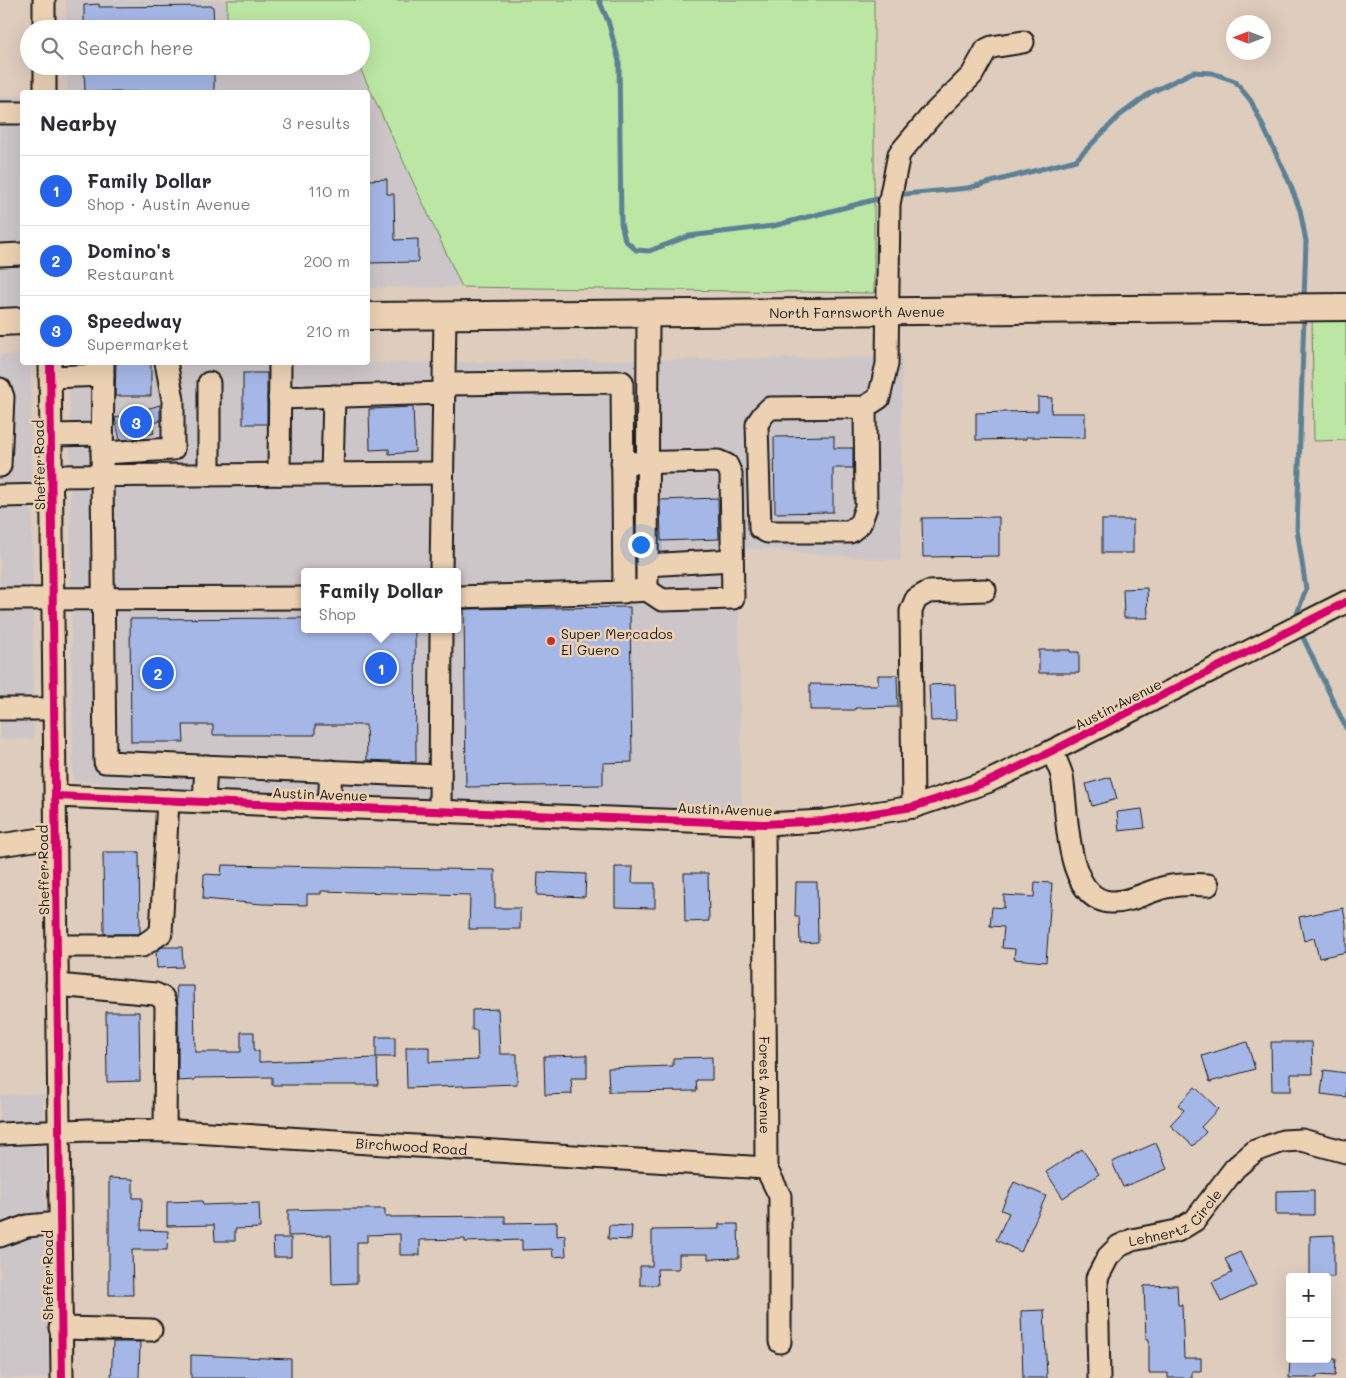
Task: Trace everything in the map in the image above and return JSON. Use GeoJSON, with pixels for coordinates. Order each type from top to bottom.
{"type":"FeatureCollection","features":[{"type":"Feature","properties":{"kind":"main road","name":"North Farnsworth Avenue"},"geometry":{"type":"LineString","coordinates":[[370,316],[1343,307]]}},
{"type":"Feature","properties":{"kind":"main road"},"geometry":{"type":"LineString","coordinates":[[0,322],[20,321]]}},
{"type":"Feature","properties":{"kind":"street"},"geometry":{"type":"LineString","coordinates":[[44,0],[44,20]]}},
{"type":"Feature","properties":{"kind":"street"},"geometry":{"type":"LineString","coordinates":[[865,406],[866,507],[860,524],[850,532],[767,532],[760,528],[757,424],[763,415],[770,408],[865,406],[880,398],[887,364],[889,204],[899,154],[931,116],[972,75],[986,50],[992,47],[1023,42]]}},
{"type":"Feature","properties":{"kind":"street"},"geometry":{"type":"LineString","coordinates":[[44,75],[45,90]]}},
{"type":"Feature","properties":{"kind":"street"},"geometry":{"type":"LineString","coordinates":[[0,113],[20,113]]}},
{"type":"Feature","properties":{"kind":"street"},"geometry":{"type":"LineString","coordinates":[[0,255],[20,254]]}},
{"type":"Feature","properties":{"kind":"street"},"geometry":{"type":"LineString","coordinates":[[646,590],[648,314]]}},
{"type":"Feature","properties":{"kind":"street"},"geometry":{"type":"LineString","coordinates":[[442,568],[442,473],[446,315]]}},
{"type":"Feature","properties":{"kind":"street"},"geometry":{"type":"LineString","coordinates":[[51,435],[102,443],[173,449],[173,400],[167,365]]}},
{"type":"Feature","properties":{"kind":"street"},"geometry":{"type":"LineString","coordinates":[[279,474],[280,365]]}},
{"type":"Feature","properties":{"kind":"street"},"geometry":{"type":"LineString","coordinates":[[50,370],[103,368],[102,476],[105,762],[440,776]]}},
{"type":"Feature","properties":{"kind":"street","name":"Sheffer Road"},"geometry":{"type":"LineString","coordinates":[[50,370],[62,1378]]}},
{"type":"Feature","properties":{"kind":"street"},"geometry":{"type":"LineString","coordinates":[[279,398],[444,388],[622,382],[624,592]]}},
{"type":"Feature","properties":{"kind":"street"},"geometry":{"type":"LineString","coordinates":[[209,383],[209,475]]}},
{"type":"Feature","properties":{"kind":"street"},"geometry":{"type":"LineString","coordinates":[[0,389],[2,397],[0,466]]}},
{"type":"Feature","properties":{"kind":"street"},"geometry":{"type":"LineString","coordinates":[[332,474],[334,396]]}},
{"type":"Feature","properties":{"kind":"street"},"geometry":{"type":"LineString","coordinates":[[163,449],[164,475]]}},
{"type":"Feature","properties":{"kind":"street"},"geometry":{"type":"LineString","coordinates":[[461,597],[646,590],[662,600],[733,598],[731,474],[727,465],[718,461],[622,463]]}},
{"type":"Feature","properties":{"kind":"street"},"geometry":{"type":"LineString","coordinates":[[0,496],[102,476],[442,473]]}},
{"type":"Feature","properties":{"kind":"street"},"geometry":{"type":"LineString","coordinates":[[646,565],[732,560]]}},
{"type":"Feature","properties":{"kind":"street"},"geometry":{"type":"LineString","coordinates":[[913,807],[911,611],[916,599],[928,592],[985,590]]}},
{"type":"Feature","properties":{"kind":"street"},"geometry":{"type":"LineString","coordinates":[[0,599],[301,598]]}},
{"type":"Feature","properties":{"kind":"street","name":"Austin Avenue"},"geometry":{"type":"LineString","coordinates":[[55,796],[764,824],[823,821],[913,807],[987,782],[1346,602]]}},
{"type":"Feature","properties":{"kind":"street"},"geometry":{"type":"LineString","coordinates":[[440,811],[441,633]]}},
{"type":"Feature","properties":{"kind":"street"},"geometry":{"type":"LineString","coordinates":[[0,709],[54,709]]}},
{"type":"Feature","properties":{"kind":"street"},"geometry":{"type":"LineString","coordinates":[[1052,751],[1061,774],[1073,857],[1081,884],[1094,897],[1110,902],[1166,887],[1190,883],[1208,885]]}},
{"type":"Feature","properties":{"kind":"street"},"geometry":{"type":"LineString","coordinates":[[204,802],[206,766]]}},
{"type":"Feature","properties":{"kind":"street"},"geometry":{"type":"LineString","coordinates":[[329,806],[331,771]]}},
{"type":"Feature","properties":{"kind":"street"},"geometry":{"type":"LineString","coordinates":[[57,946],[142,946],[152,942],[161,934],[168,800]]}},
{"type":"Feature","properties":{"kind":"street","name":"Forest Avenue"},"geometry":{"type":"LineString","coordinates":[[764,824],[766,1168],[780,1196],[780,1342]]}},
{"type":"Feature","properties":{"kind":"street"},"geometry":{"type":"LineString","coordinates":[[0,845],[55,837]]}},
{"type":"Feature","properties":{"kind":"street"},"geometry":{"type":"LineString","coordinates":[[57,985],[155,994],[163,998],[166,1006],[165,1131]]}},
{"type":"Feature","properties":{"kind":"street","name":"Birchwood Road"},"geometry":{"type":"LineString","coordinates":[[0,1134],[165,1131],[766,1168]]}},
{"type":"Feature","properties":{"kind":"street","name":"Lehnertz Circle"},"geometry":{"type":"LineString","coordinates":[[1098,1378],[1098,1278],[1108,1257],[1119,1246],[1132,1240],[1177,1230],[1195,1220],[1236,1168],[1255,1151],[1283,1141],[1302,1140],[1346,1152]]}},
{"type":"Feature","properties":{"kind":"street"},"geometry":{"type":"LineString","coordinates":[[0,1236],[27,1226],[59,1223]]}},
{"type":"Feature","properties":{"kind":"street"},"geometry":{"type":"LineString","coordinates":[[60,1328],[150,1330]]}},
{"type":"Feature","properties":{"kind":"shaded area"},"geometry":{"type":"Polygon","coordinates":[[[66,0],[227,0],[227,20],[67,20],[66,0]]]}},
{"type":"Feature","properties":{"kind":"shaded area"},"geometry":{"type":"Polygon","coordinates":[[[67,75],[363,75],[462,287],[370,288],[370,90],[67,90],[67,75]]]}},
{"type":"Feature","properties":{"kind":"shaded area"},"geometry":{"type":"Polygon","coordinates":[[[0,97],[20,97],[20,306],[0,306],[0,97]]]}},
{"type":"Feature","properties":{"kind":"shaded area"},"geometry":{"type":"Polygon","coordinates":[[[20,354],[20,365],[31,365],[34,739],[0,739],[0,355],[20,354]]]}},
{"type":"Feature","properties":{"kind":"shaded area"},"geometry":{"type":"Polygon","coordinates":[[[902,357],[901,561],[738,547],[742,823],[73,781],[69,365],[370,365],[370,363],[902,357]]]}},
{"type":"Feature","properties":{"kind":"shaded area"},"geometry":{"type":"Polygon","coordinates":[[[43,1094],[49,1378],[0,1378],[0,1095],[43,1094]]]}},
{"type":"Feature","properties":{"kind":"green space"},"geometry":{"type":"Polygon","coordinates":[[[227,0],[874,0],[874,293],[462,287],[363,75],[370,75],[370,20],[227,20],[227,0]]]}},
{"type":"Feature","properties":{"kind":"green space"},"geometry":{"type":"Polygon","coordinates":[[[1312,320],[1346,320],[1346,440],[1314,441],[1312,320]]]}},
{"type":"Feature","properties":{"kind":"building"},"geometry":{"type":"Polygon","coordinates":[[[99,4],[99,7],[213,6],[214,20],[84,20],[84,5],[99,4]]]}},
{"type":"Feature","properties":{"kind":"building"},"geometry":{"type":"Polygon","coordinates":[[[84,75],[214,75],[214,90],[85,90],[84,75]]]}},
{"type":"Feature","properties":{"kind":"building"},"geometry":{"type":"Polygon","coordinates":[[[387,179],[387,194],[394,194],[395,240],[418,239],[418,262],[370,263],[370,180],[387,179]]]}},
{"type":"Feature","properties":{"kind":"building"},"geometry":{"type":"Polygon","coordinates":[[[116,365],[151,365],[151,396],[115,396],[116,365]]]}},
{"type":"Feature","properties":{"kind":"building"},"geometry":{"type":"Polygon","coordinates":[[[243,373],[267,373],[267,424],[243,424],[243,373]]]}},
{"type":"Feature","properties":{"kind":"building"},"geometry":{"type":"Polygon","coordinates":[[[1038,397],[1052,398],[1051,413],[1085,413],[1085,438],[1026,437],[1026,439],[976,440],[976,413],[1038,411],[1038,397]]]}},
{"type":"Feature","properties":{"kind":"building"},"geometry":{"type":"Polygon","coordinates":[[[160,405],[160,421],[151,424],[154,433],[133,439],[120,440],[115,418],[160,405]]]}},
{"type":"Feature","properties":{"kind":"building"},"geometry":{"type":"Polygon","coordinates":[[[413,407],[415,452],[389,454],[389,449],[370,450],[369,409],[413,407]]]}},
{"type":"Feature","properties":{"kind":"building"},"geometry":{"type":"Polygon","coordinates":[[[834,436],[834,448],[853,448],[853,468],[833,468],[833,512],[775,513],[774,437],[834,436]]]}},
{"type":"Feature","properties":{"kind":"building"},"geometry":{"type":"Polygon","coordinates":[[[718,498],[719,539],[661,541],[660,500],[718,498]]]}},
{"type":"Feature","properties":{"kind":"building"},"geometry":{"type":"Polygon","coordinates":[[[999,517],[999,556],[923,557],[922,518],[999,517]]]}},
{"type":"Feature","properties":{"kind":"building"},"geometry":{"type":"Polygon","coordinates":[[[1102,520],[1133,520],[1133,553],[1102,553],[1102,520]]]}},
{"type":"Feature","properties":{"kind":"building"},"geometry":{"type":"Polygon","coordinates":[[[1147,588],[1148,618],[1124,618],[1123,589],[1147,588]]]}},
{"type":"Feature","properties":{"kind":"building"},"geometry":{"type":"Polygon","coordinates":[[[630,607],[632,762],[603,763],[603,785],[466,787],[464,609],[630,607]]]}},
{"type":"Feature","properties":{"kind":"building"},"geometry":{"type":"Polygon","coordinates":[[[301,618],[301,633],[415,633],[416,762],[367,760],[366,725],[315,725],[315,735],[213,735],[213,725],[183,725],[184,742],[131,742],[130,619],[301,618]]]}},
{"type":"Feature","properties":{"kind":"building"},"geometry":{"type":"Polygon","coordinates":[[[1039,650],[1070,650],[1070,652],[1079,652],[1079,673],[1039,673],[1039,650]]]}},
{"type":"Feature","properties":{"kind":"building"},"geometry":{"type":"Polygon","coordinates":[[[878,675],[897,675],[898,707],[855,708],[855,710],[810,710],[810,684],[878,685],[878,675]]]}},
{"type":"Feature","properties":{"kind":"building"},"geometry":{"type":"Polygon","coordinates":[[[955,684],[956,720],[931,721],[929,685],[955,684]]]}},
{"type":"Feature","properties":{"kind":"building"},"geometry":{"type":"Polygon","coordinates":[[[1111,777],[1117,799],[1092,806],[1086,784],[1111,777]]]}},
{"type":"Feature","properties":{"kind":"building"},"geometry":{"type":"Polygon","coordinates":[[[1142,809],[1145,828],[1119,831],[1117,812],[1142,809]]]}},
{"type":"Feature","properties":{"kind":"building"},"geometry":{"type":"Polygon","coordinates":[[[103,852],[139,852],[140,932],[138,934],[104,934],[103,852]]]}},
{"type":"Feature","properties":{"kind":"building"},"geometry":{"type":"Polygon","coordinates":[[[222,865],[495,870],[495,908],[520,908],[520,929],[469,929],[470,895],[321,891],[321,894],[307,894],[307,905],[262,904],[203,899],[204,874],[221,875],[222,865]]]}},
{"type":"Feature","properties":{"kind":"building"},"geometry":{"type":"Polygon","coordinates":[[[615,867],[633,867],[632,883],[655,883],[655,908],[615,907],[615,867]]]}},
{"type":"Feature","properties":{"kind":"building"},"geometry":{"type":"Polygon","coordinates":[[[538,872],[586,874],[585,897],[537,895],[538,872]]]}},
{"type":"Feature","properties":{"kind":"building"},"geometry":{"type":"Polygon","coordinates":[[[684,873],[708,873],[709,921],[685,922],[684,873]]]}},
{"type":"Feature","properties":{"kind":"building"},"geometry":{"type":"Polygon","coordinates":[[[796,882],[817,882],[818,942],[800,943],[799,916],[795,916],[796,882]]]}},
{"type":"Feature","properties":{"kind":"building"},"geometry":{"type":"Polygon","coordinates":[[[1035,882],[1052,883],[1046,962],[1014,959],[1015,949],[1002,948],[1004,927],[990,926],[992,907],[1004,908],[1004,895],[1034,897],[1035,882]]]}},
{"type":"Feature","properties":{"kind":"building"},"geometry":{"type":"Polygon","coordinates":[[[1343,908],[1346,923],[1346,952],[1319,958],[1314,938],[1304,941],[1299,917],[1343,908]]]}},
{"type":"Feature","properties":{"kind":"building"},"geometry":{"type":"Polygon","coordinates":[[[162,947],[182,947],[183,967],[157,968],[156,952],[162,947]]]}},
{"type":"Feature","properties":{"kind":"building"},"geometry":{"type":"Polygon","coordinates":[[[176,986],[194,986],[195,1052],[241,1052],[241,1032],[254,1032],[254,1051],[259,1051],[259,1062],[377,1058],[378,1085],[272,1085],[272,1077],[195,1078],[195,1080],[178,1081],[178,1006],[176,986]]]}},
{"type":"Feature","properties":{"kind":"building"},"geometry":{"type":"Polygon","coordinates":[[[498,1009],[500,1054],[517,1054],[517,1084],[407,1088],[406,1047],[429,1047],[429,1062],[478,1060],[477,1030],[472,1030],[472,1010],[498,1009]]]}},
{"type":"Feature","properties":{"kind":"building"},"geometry":{"type":"Polygon","coordinates":[[[106,1012],[139,1012],[140,1081],[107,1082],[106,1012]]]}},
{"type":"Feature","properties":{"kind":"building"},"geometry":{"type":"Polygon","coordinates":[[[376,1037],[395,1037],[395,1057],[376,1057],[376,1037]]]}},
{"type":"Feature","properties":{"kind":"building"},"geometry":{"type":"Polygon","coordinates":[[[1247,1042],[1255,1069],[1210,1082],[1202,1056],[1247,1042]]]}},
{"type":"Feature","properties":{"kind":"building"},"geometry":{"type":"Polygon","coordinates":[[[1271,1042],[1312,1042],[1313,1074],[1291,1074],[1291,1091],[1272,1091],[1271,1042]]]}},
{"type":"Feature","properties":{"kind":"building"},"geometry":{"type":"Polygon","coordinates":[[[587,1055],[587,1078],[571,1078],[572,1094],[545,1095],[544,1056],[587,1055]]]}},
{"type":"Feature","properties":{"kind":"building"},"geometry":{"type":"Polygon","coordinates":[[[712,1057],[712,1080],[696,1080],[697,1091],[609,1092],[608,1068],[673,1066],[673,1058],[712,1057]]]}},
{"type":"Feature","properties":{"kind":"building"},"geometry":{"type":"Polygon","coordinates":[[[1324,1070],[1346,1073],[1346,1097],[1321,1094],[1324,1070]]]}},
{"type":"Feature","properties":{"kind":"building"},"geometry":{"type":"Polygon","coordinates":[[[1195,1087],[1218,1109],[1201,1127],[1206,1132],[1193,1146],[1170,1125],[1184,1110],[1178,1105],[1195,1087]]]}},
{"type":"Feature","properties":{"kind":"building"},"geometry":{"type":"Polygon","coordinates":[[[1156,1143],[1167,1169],[1123,1187],[1112,1162],[1156,1143]]]}},
{"type":"Feature","properties":{"kind":"building"},"geometry":{"type":"Polygon","coordinates":[[[1082,1149],[1099,1174],[1063,1198],[1046,1172],[1082,1149]]]}},
{"type":"Feature","properties":{"kind":"building"},"geometry":{"type":"Polygon","coordinates":[[[109,1178],[133,1179],[133,1198],[142,1198],[141,1230],[168,1231],[167,1250],[132,1250],[133,1295],[109,1295],[109,1178]]]}},
{"type":"Feature","properties":{"kind":"building"},"geometry":{"type":"Polygon","coordinates":[[[1014,1182],[1046,1196],[1021,1252],[996,1240],[1009,1213],[1001,1210],[1014,1182]]]}},
{"type":"Feature","properties":{"kind":"building"},"geometry":{"type":"Polygon","coordinates":[[[1314,1190],[1314,1215],[1276,1215],[1276,1191],[1314,1190]]]}},
{"type":"Feature","properties":{"kind":"building"},"geometry":{"type":"Polygon","coordinates":[[[202,1201],[203,1205],[259,1203],[260,1228],[235,1229],[235,1241],[215,1241],[214,1225],[167,1226],[167,1202],[202,1201]]]}},
{"type":"Feature","properties":{"kind":"building"},"geometry":{"type":"Polygon","coordinates":[[[385,1209],[385,1217],[505,1216],[505,1223],[557,1222],[557,1236],[565,1235],[566,1256],[553,1257],[552,1249],[522,1250],[522,1240],[465,1242],[465,1239],[420,1240],[420,1255],[400,1255],[400,1234],[367,1235],[367,1242],[357,1242],[357,1283],[332,1284],[331,1235],[288,1236],[288,1210],[385,1209]]]}},
{"type":"Feature","properties":{"kind":"building"},"geometry":{"type":"Polygon","coordinates":[[[719,1224],[738,1224],[739,1258],[708,1259],[708,1254],[679,1254],[679,1269],[657,1269],[658,1285],[640,1285],[640,1266],[652,1266],[652,1230],[719,1229],[719,1224]]]}},
{"type":"Feature","properties":{"kind":"building"},"geometry":{"type":"Polygon","coordinates":[[[609,1225],[632,1226],[631,1240],[608,1239],[609,1225]]]}},
{"type":"Feature","properties":{"kind":"building"},"geometry":{"type":"Polygon","coordinates":[[[1334,1235],[1334,1277],[1331,1277],[1331,1273],[1310,1273],[1310,1236],[1334,1235]]]}},
{"type":"Feature","properties":{"kind":"building"},"geometry":{"type":"Polygon","coordinates":[[[273,1238],[291,1238],[291,1257],[274,1257],[273,1238]]]}},
{"type":"Feature","properties":{"kind":"building"},"geometry":{"type":"Polygon","coordinates":[[[1240,1252],[1256,1285],[1221,1302],[1212,1282],[1232,1273],[1225,1259],[1240,1252]]]}},
{"type":"Feature","properties":{"kind":"building"},"geometry":{"type":"Polygon","coordinates":[[[1177,1285],[1178,1305],[1182,1305],[1184,1358],[1201,1358],[1201,1371],[1192,1371],[1192,1378],[1168,1378],[1168,1373],[1149,1373],[1149,1339],[1146,1339],[1144,1286],[1177,1285]]]}},
{"type":"Feature","properties":{"kind":"building"},"geometry":{"type":"Polygon","coordinates":[[[1044,1310],[1047,1378],[1023,1378],[1021,1311],[1044,1310]]]}},
{"type":"Feature","properties":{"kind":"building"},"geometry":{"type":"Polygon","coordinates":[[[113,1342],[140,1342],[139,1378],[111,1378],[113,1342]]]}},
{"type":"Feature","properties":{"kind":"building"},"geometry":{"type":"Polygon","coordinates":[[[191,1355],[291,1359],[291,1378],[191,1378],[191,1355]]]}},
{"type":"Feature","properties":{"kind":"building"},"geometry":{"type":"Polygon","coordinates":[[[1331,1359],[1336,1359],[1335,1376],[1317,1375],[1317,1378],[1289,1378],[1290,1363],[1331,1363],[1331,1359]]]}},
{"type":"Feature","properties":{"kind":"waterway"},"geometry":{"type":"LineString","coordinates":[[599,0],[608,21],[619,61],[621,223],[625,240],[636,250],[649,251],[689,236],[773,226],[885,197]]}},
{"type":"Feature","properties":{"kind":"waterway"},"geometry":{"type":"LineString","coordinates":[[895,195],[968,188],[1076,160],[1119,116],[1150,93],[1193,72],[1212,73],[1235,81],[1251,101],[1288,179],[1300,210],[1306,241],[1304,300]]}},
{"type":"Feature","properties":{"kind":"waterway"},"geometry":{"type":"LineString","coordinates":[[1298,620],[1297,614],[1306,589],[1297,529],[1304,316]]}},
{"type":"Feature","properties":{"kind":"waterway"},"geometry":{"type":"LineString","coordinates":[[1300,631],[1346,728]]}},
{"type":"Feature","properties":{"kind":"cycle path"},"geometry":{"type":"LineString","coordinates":[[50,365],[62,1378]]}},
{"type":"Feature","properties":{"kind":"cycle path"},"geometry":{"type":"LineString","coordinates":[[55,796],[764,824],[823,821],[913,807],[987,782],[1346,602]]}},
{"type":"Feature","properties":{"kind":"place","name":"Speedway"},"geometry":{"type":"Point","coordinates":[136,422]}},
{"type":"Feature","properties":{"kind":"place","name":"Super Mercados El Guero"},"geometry":{"type":"Point","coordinates":[551,641]}},
{"type":"Feature","properties":{"kind":"place","name":"Family Dollar"},"geometry":{"type":"Point","coordinates":[381,668]}},
{"type":"Feature","properties":{"kind":"place","name":"Domino's"},"geometry":{"type":"Point","coordinates":[158,673]}}]}
